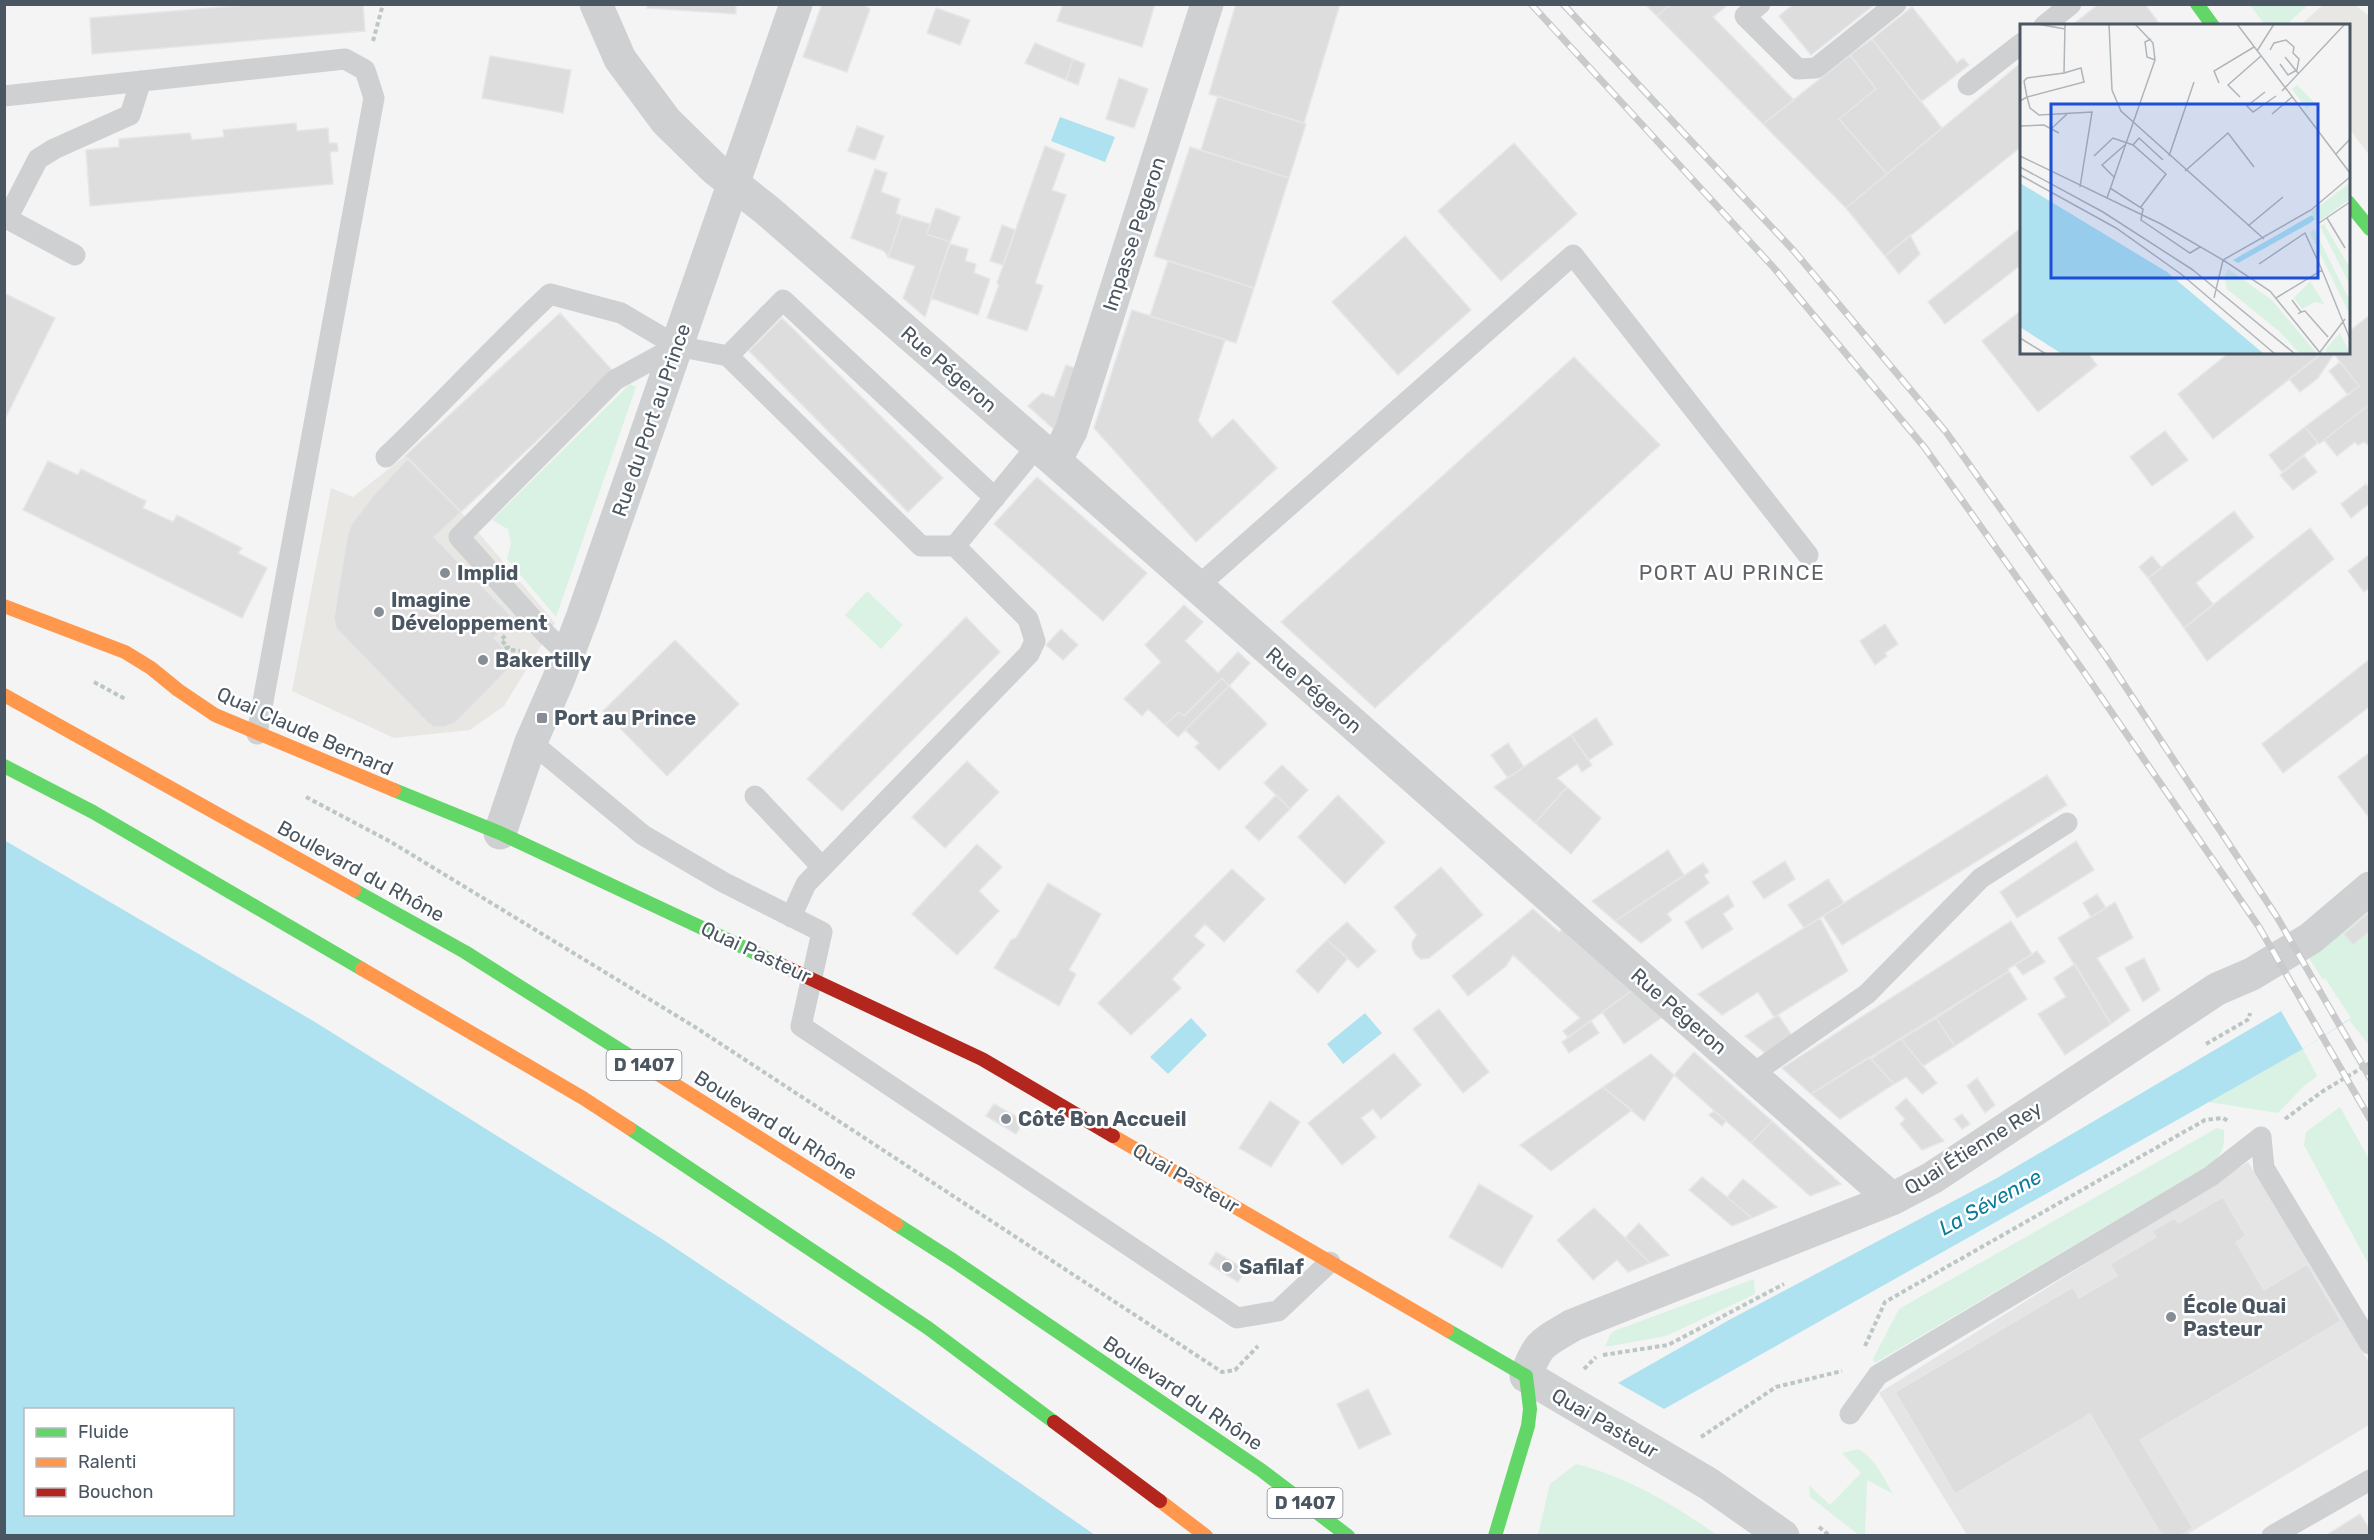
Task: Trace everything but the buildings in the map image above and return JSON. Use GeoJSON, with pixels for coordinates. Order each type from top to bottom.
{"type":"FeatureCollection","features":[{"type":"Feature","properties":{"kind":"main road"},"geometry":{"type":"LineString","coordinates":[[2197,4],[2212,24]]}},
{"type":"Feature","properties":{"kind":"main road"},"geometry":{"type":"LineString","coordinates":[[2350,203],[2370,229]]}},
{"type":"Feature","properties":{"kind":"main road","name":"Quai Claude Bernard"},"geometry":{"type":"LineString","coordinates":[[4,606],[124,652],[151,668],[215,715],[500,833]]}},
{"type":"Feature","properties":{"kind":"main road","name":"Boulevard du Rhône"},"geometry":{"type":"LineString","coordinates":[[4,695],[465,952],[954,1260],[1262,1470],[1348,1536]]}},
{"type":"Feature","properties":{"kind":"main road","name":"D 1407"},"geometry":{"type":"LineString","coordinates":[[4,766],[93,812],[583,1098],[928,1328],[1206,1536]]}},
{"type":"Feature","properties":{"kind":"main road","name":"Quai Pasteur"},"geometry":{"type":"LineString","coordinates":[[500,833],[982,1059],[1526,1376]]}},
{"type":"Feature","properties":{"kind":"main road"},"geometry":{"type":"LineString","coordinates":[[1495,1536],[1528,1426],[1530,1409],[1526,1376]]}},
{"type":"Feature","properties":{"kind":"street","name":"Rue Pégeron"},"geometry":{"type":"LineString","coordinates":[[596,4],[620,59],[666,121],[733,184],[768,211],[1046,454],[1892,1199]]}},
{"type":"Feature","properties":{"kind":"street","name":"Rue du Port au Prince"},"geometry":{"type":"LineString","coordinates":[[500,833],[531,742],[568,655],[796,4]]}},
{"type":"Feature","properties":{"kind":"street","name":"Impasse Pegeron"},"geometry":{"type":"LineString","coordinates":[[1046,454],[1071,431],[1207,4]]}},
{"type":"Feature","properties":{"kind":"street","name":"Quai Étienne Rey"},"geometry":{"type":"LineString","coordinates":[[1526,1376],[1534,1354],[1542,1343],[1573,1325],[1892,1199],[1932,1178],[2217,989],[2252,974],[2311,938],[2370,888]]}},
{"type":"Feature","properties":{"kind":"street","name":"Quai Pasteur"},"geometry":{"type":"LineString","coordinates":[[1526,1376],[1709,1484],[1783,1536]]}},
{"type":"Feature","properties":{"kind":"lane"},"geometry":{"type":"LineString","coordinates":[[1760,4],[1745,16],[1798,69],[1816,68],[1896,4]]}},
{"type":"Feature","properties":{"kind":"lane"},"geometry":{"type":"LineString","coordinates":[[2046,24],[2071,4]]}},
{"type":"Feature","properties":{"kind":"lane"},"geometry":{"type":"LineString","coordinates":[[1968,85],[2020,45]]}},
{"type":"Feature","properties":{"kind":"lane"},"geometry":{"type":"LineString","coordinates":[[4,96],[345,59],[365,70],[374,98],[257,734]]}},
{"type":"Feature","properties":{"kind":"lane"},"geometry":{"type":"LineString","coordinates":[[75,255],[6,218],[39,159],[54,149],[130,115],[141,81]]}},
{"type":"Feature","properties":{"kind":"lane"},"geometry":{"type":"LineString","coordinates":[[1197,587],[1574,255],[1808,555]]}},
{"type":"Feature","properties":{"kind":"lane"},"geometry":{"type":"LineString","coordinates":[[386,457],[446,400],[515,327],[550,294],[621,313],[677,346],[728,356],[921,546],[955,546],[1028,619],[1035,641],[1029,654],[806,884],[791,917]]}},
{"type":"Feature","properties":{"kind":"lane"},"geometry":{"type":"LineString","coordinates":[[728,356],[783,300],[995,498]]}},
{"type":"Feature","properties":{"kind":"lane"},"geometry":{"type":"LineString","coordinates":[[568,655],[546,634],[459,537],[615,380],[677,346]]}},
{"type":"Feature","properties":{"kind":"lane"},"geometry":{"type":"LineString","coordinates":[[955,546],[995,498],[1046,454]]}},
{"type":"Feature","properties":{"kind":"lane"},"geometry":{"type":"LineString","coordinates":[[531,742],[643,835],[723,882],[822,932],[801,1026],[1237,1318],[1278,1311],[1330,1262]]}},
{"type":"Feature","properties":{"kind":"lane"},"geometry":{"type":"LineString","coordinates":[[755,796],[822,867]]}},
{"type":"Feature","properties":{"kind":"lane"},"geometry":{"type":"LineString","coordinates":[[1751,1075],[1867,994],[1981,878],[2067,823]]}},
{"type":"Feature","properties":{"kind":"lane"},"geometry":{"type":"LineString","coordinates":[[2261,1137],[2264,1168],[2370,1344]]}},
{"type":"Feature","properties":{"kind":"lane"},"geometry":{"type":"LineString","coordinates":[[1850,1414],[1878,1375],[2211,1176],[2261,1137]]}},
{"type":"Feature","properties":{"kind":"lane"},"geometry":{"type":"LineString","coordinates":[[2272,1536],[2370,1480]]}},
{"type":"Feature","properties":{"kind":"path"},"geometry":{"type":"LineString","coordinates":[[501,640],[508,647],[505,649]]}},
{"type":"Feature","properties":{"kind":"path"},"geometry":{"type":"LineString","coordinates":[[87,679],[128,700]]}},
{"type":"Feature","properties":{"kind":"path"},"geometry":{"type":"LineString","coordinates":[[1860,1356],[1886,1302],[2205,1120],[2223,1118],[2261,1137],[2323,1091],[2370,1063]]}},
{"type":"Feature","properties":{"kind":"path"},"geometry":{"type":"LineString","coordinates":[[1694,1443],[1776,1387],[1844,1370]]}},
{"type":"Feature","properties":{"kind":"shaded area"},"geometry":{"type":"Polygon","coordinates":[[[2323,5],[2355,5],[2369,16],[2369,155],[2350,129],[2350,24],[2301,24],[2323,5]]]}},
{"type":"Feature","properties":{"kind":"shaded area"},"geometry":{"type":"Polygon","coordinates":[[[405,456],[461,512],[555,623],[504,706],[470,730],[394,738],[292,691],[331,488],[353,497],[405,456]]]}},
{"type":"Feature","properties":{"kind":"shaded area","name":"École Quai Pasteur"},"geometry":{"type":"Polygon","coordinates":[[[2248,1162],[2369,1362],[2369,1425],[2186,1535],[1967,1535],[1879,1393],[2248,1162]]]}},
{"type":"Feature","properties":{"kind":"green space"},"geometry":{"type":"Polygon","coordinates":[[[2250,5],[2308,5],[2287,24],[2264,24],[2250,5]]]}},
{"type":"Feature","properties":{"kind":"green space"},"geometry":{"type":"Polygon","coordinates":[[[630,384],[636,387],[556,617],[507,559],[511,544],[508,529],[492,520],[630,384]]]}},
{"type":"Feature","properties":{"kind":"green space"},"geometry":{"type":"Polygon","coordinates":[[[867,591],[903,625],[881,649],[845,615],[867,591]]]}},
{"type":"Feature","properties":{"kind":"green space"},"geometry":{"type":"Polygon","coordinates":[[[2369,911],[2369,1045],[2349,1020],[2309,958],[2369,911]]]}},
{"type":"Feature","properties":{"kind":"green space"},"geometry":{"type":"Polygon","coordinates":[[[2303,1049],[2317,1076],[2278,1113],[2208,1102],[2303,1049]]]}},
{"type":"Feature","properties":{"kind":"green space"},"geometry":{"type":"Polygon","coordinates":[[[2340,1107],[2369,1159],[2369,1265],[2304,1145],[2306,1132],[2340,1107]]]}},
{"type":"Feature","properties":{"kind":"green space"},"geometry":{"type":"Polygon","coordinates":[[[2217,1128],[2224,1130],[2224,1140],[2220,1155],[2214,1162],[1875,1363],[1873,1359],[1899,1309],[2217,1128]]]}},
{"type":"Feature","properties":{"kind":"green space"},"geometry":{"type":"Polygon","coordinates":[[[1754,1279],[1755,1294],[1666,1336],[1605,1347],[1614,1331],[1754,1279]]]}},
{"type":"Feature","properties":{"kind":"green space"},"geometry":{"type":"Polygon","coordinates":[[[1858,1449],[1874,1463],[1893,1494],[1867,1480],[1865,1535],[1859,1535],[1810,1497],[1809,1485],[1830,1505],[1861,1473],[1842,1453],[1858,1449]]]}},
{"type":"Feature","properties":{"kind":"green space"},"geometry":{"type":"Polygon","coordinates":[[[1576,1464],[1614,1476],[1650,1493],[1717,1535],[1538,1535],[1550,1484],[1576,1464]]]}},
{"type":"Feature","properties":{"kind":"water"},"geometry":{"type":"Polygon","coordinates":[[[1060,117],[1115,137],[1105,162],[1051,141],[1060,117]]]}},
{"type":"Feature","properties":{"kind":"water"},"geometry":{"type":"Polygon","coordinates":[[[4,840],[315,1022],[662,1239],[854,1368],[1095,1535],[5,1535],[4,840]]]}},
{"type":"Feature","properties":{"kind":"water","name":"La Sévenne"},"geometry":{"type":"Polygon","coordinates":[[[2323,981],[2349,1020],[2303,1049],[1664,1409],[1618,1383],[1729,1320],[1997,1178],[2281,1011],[2323,981]]]}},
{"type":"Feature","properties":{"kind":"water"},"geometry":{"type":"Polygon","coordinates":[[[1365,1013],[1382,1033],[1343,1064],[1327,1044],[1365,1013]]]}},
{"type":"Feature","properties":{"kind":"water"},"geometry":{"type":"Polygon","coordinates":[[[1191,1018],[1207,1035],[1168,1074],[1150,1057],[1191,1018]]]}},
{"type":"Feature","properties":{"kind":"pier"},"geometry":{"type":"Polygon","coordinates":[[[2325,978],[2351,1018],[2303,1049],[2281,1011],[2325,978]]]}},
{"type":"Feature","properties":{"kind":"railway"},"geometry":{"type":"LineString","coordinates":[[1531,4],[1774,268],[1925,448],[2084,672],[2259,927],[2370,1119]]}},
{"type":"Feature","properties":{"kind":"railway"},"geometry":{"type":"LineString","coordinates":[[1563,4],[1794,251],[1946,432],[2106,657],[2277,917],[2370,1078]]}},
{"type":"Feature","properties":{"kind":"traffic: fast"},"geometry":{"type":"LineString","coordinates":[[2197,4],[2212,24]]}},
{"type":"Feature","properties":{"kind":"traffic: fast"},"geometry":{"type":"LineString","coordinates":[[2350,204],[2370,229]]}},
{"type":"Feature","properties":{"kind":"traffic: fast"},"geometry":{"type":"LineString","coordinates":[[4,766],[93,812],[362,969]]}},
{"type":"Feature","properties":{"kind":"traffic: fast"},"geometry":{"type":"LineString","coordinates":[[394,790],[500,833],[777,963]]}},
{"type":"Feature","properties":{"kind":"traffic: fast"},"geometry":{"type":"LineString","coordinates":[[354,890],[465,952],[639,1062]]}},
{"type":"Feature","properties":{"kind":"traffic: fast"},"geometry":{"type":"LineString","coordinates":[[629,1128],[928,1328],[1054,1422]]}},
{"type":"Feature","properties":{"kind":"traffic: fast"},"geometry":{"type":"LineString","coordinates":[[896,1224],[1261,1470]]}},
{"type":"Feature","properties":{"kind":"traffic: fast"},"geometry":{"type":"LineString","coordinates":[[1447,1330],[1526,1376]]}},
{"type":"Feature","properties":{"kind":"traffic: fast"},"geometry":{"type":"LineString","coordinates":[[1495,1536],[1528,1426],[1530,1409],[1526,1376]]}},
{"type":"Feature","properties":{"kind":"traffic: fast"},"geometry":{"type":"LineString","coordinates":[[1261,1470],[1348,1536]]}},
{"type":"Feature","properties":{"kind":"traffic: slow"},"geometry":{"type":"LineString","coordinates":[[4,606],[125,652],[151,668],[215,715],[394,790]]}},
{"type":"Feature","properties":{"kind":"traffic: slow"},"geometry":{"type":"LineString","coordinates":[[4,695],[354,890]]}},
{"type":"Feature","properties":{"kind":"traffic: slow"},"geometry":{"type":"LineString","coordinates":[[362,969],[583,1098],[629,1128]]}},
{"type":"Feature","properties":{"kind":"traffic: slow"},"geometry":{"type":"LineString","coordinates":[[639,1062],[896,1224]]}},
{"type":"Feature","properties":{"kind":"traffic: slow"},"geometry":{"type":"LineString","coordinates":[[1113,1136],[1447,1330]]}},
{"type":"Feature","properties":{"kind":"traffic: slow"},"geometry":{"type":"LineString","coordinates":[[1160,1501],[1206,1536]]}},
{"type":"Feature","properties":{"kind":"traffic: jam"},"geometry":{"type":"LineString","coordinates":[[777,963],[982,1059],[1113,1136]]}},
{"type":"Feature","properties":{"kind":"traffic: jam"},"geometry":{"type":"LineString","coordinates":[[1054,1422],[1160,1501]]}},
{"type":"Feature","properties":{"kind":"place","name":"Implid"},"geometry":{"type":"Point","coordinates":[445,573]}},
{"type":"Feature","properties":{"kind":"place","name":"Imagine Développement"},"geometry":{"type":"Point","coordinates":[379,612]}},
{"type":"Feature","properties":{"kind":"place","name":"Bakertilly"},"geometry":{"type":"Point","coordinates":[483,660]}},
{"type":"Feature","properties":{"kind":"place","name":"Port au Prince"},"geometry":{"type":"Point","coordinates":[542,718]}},
{"type":"Feature","properties":{"kind":"place","name":"Côté Bon Accueil"},"geometry":{"type":"Point","coordinates":[1006,1119]}},
{"type":"Feature","properties":{"kind":"place","name":"Safilaf"},"geometry":{"type":"Point","coordinates":[1227,1267]}},
{"type":"Feature","properties":{"kind":"place","name":"École Quai Pasteur"},"geometry":{"type":"Point","coordinates":[2171,1317]}},
{"type":"Feature","properties":{"kind":"district","name":"PORT AU PRINCE"},"geometry":{"type":"Point","coordinates":[1732,572]}}]}
